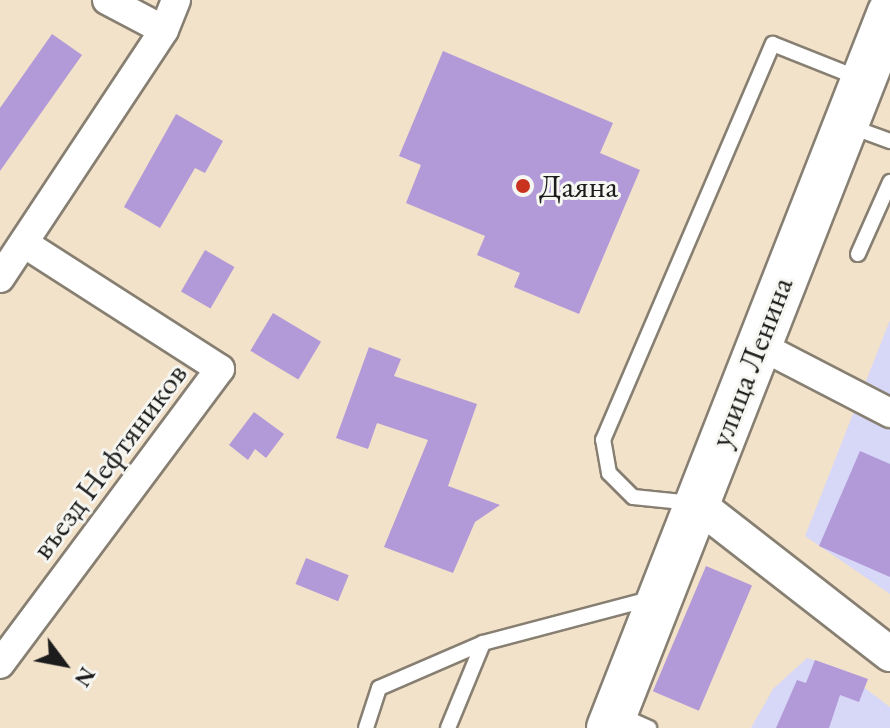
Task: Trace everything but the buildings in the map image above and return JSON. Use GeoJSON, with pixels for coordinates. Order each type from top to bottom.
{"type":"FeatureCollection","features":[{"type":"Feature","properties":{"kind":"main road","name":"улица Ленина"},"geometry":{"type":"LineString","coordinates":[[620,724],[658,597],[890,12]]}},
{"type":"Feature","properties":{"kind":"street"},"geometry":{"type":"LineString","coordinates":[[107,0],[164,30]]}},
{"type":"Feature","properties":{"kind":"street"},"geometry":{"type":"LineString","coordinates":[[0,278],[164,30],[176,0]]}},
{"type":"Feature","properties":{"kind":"street","name":"въезд Нефтяников"},"geometry":{"type":"LineString","coordinates":[[0,664],[220,369],[25,244]]}},
{"type":"Feature","properties":{"kind":"street"},"geometry":{"type":"LineString","coordinates":[[757,344],[890,413]]}},
{"type":"Feature","properties":{"kind":"street"},"geometry":{"type":"LineString","coordinates":[[696,503],[890,654]]}},
{"type":"Feature","properties":{"kind":"lane"},"geometry":{"type":"LineString","coordinates":[[696,503],[633,497],[609,473],[603,440],[773,44],[862,80]]}},
{"type":"Feature","properties":{"kind":"lane"},"geometry":{"type":"LineString","coordinates":[[845,125],[890,141]]}},
{"type":"Feature","properties":{"kind":"lane"},"geometry":{"type":"LineString","coordinates":[[858,254],[890,182]]}},
{"type":"Feature","properties":{"kind":"lane"},"geometry":{"type":"LineString","coordinates":[[366,728],[379,688],[483,643],[658,597]]}},
{"type":"Feature","properties":{"kind":"lane"},"geometry":{"type":"LineString","coordinates":[[448,728],[483,643]]}},
{"type":"Feature","properties":{"kind":"shaded area"},"geometry":{"type":"Polygon","coordinates":[[[890,320],[890,594],[805,536],[890,320]]]}},
{"type":"Feature","properties":{"kind":"shaded area"},"geometry":{"type":"Polygon","coordinates":[[[807,658],[838,668],[890,707],[890,728],[751,728],[773,689],[807,658]]]}},
{"type":"Feature","properties":{"kind":"place","name":"Даяна"},"geometry":{"type":"Point","coordinates":[523,186]}}]}
